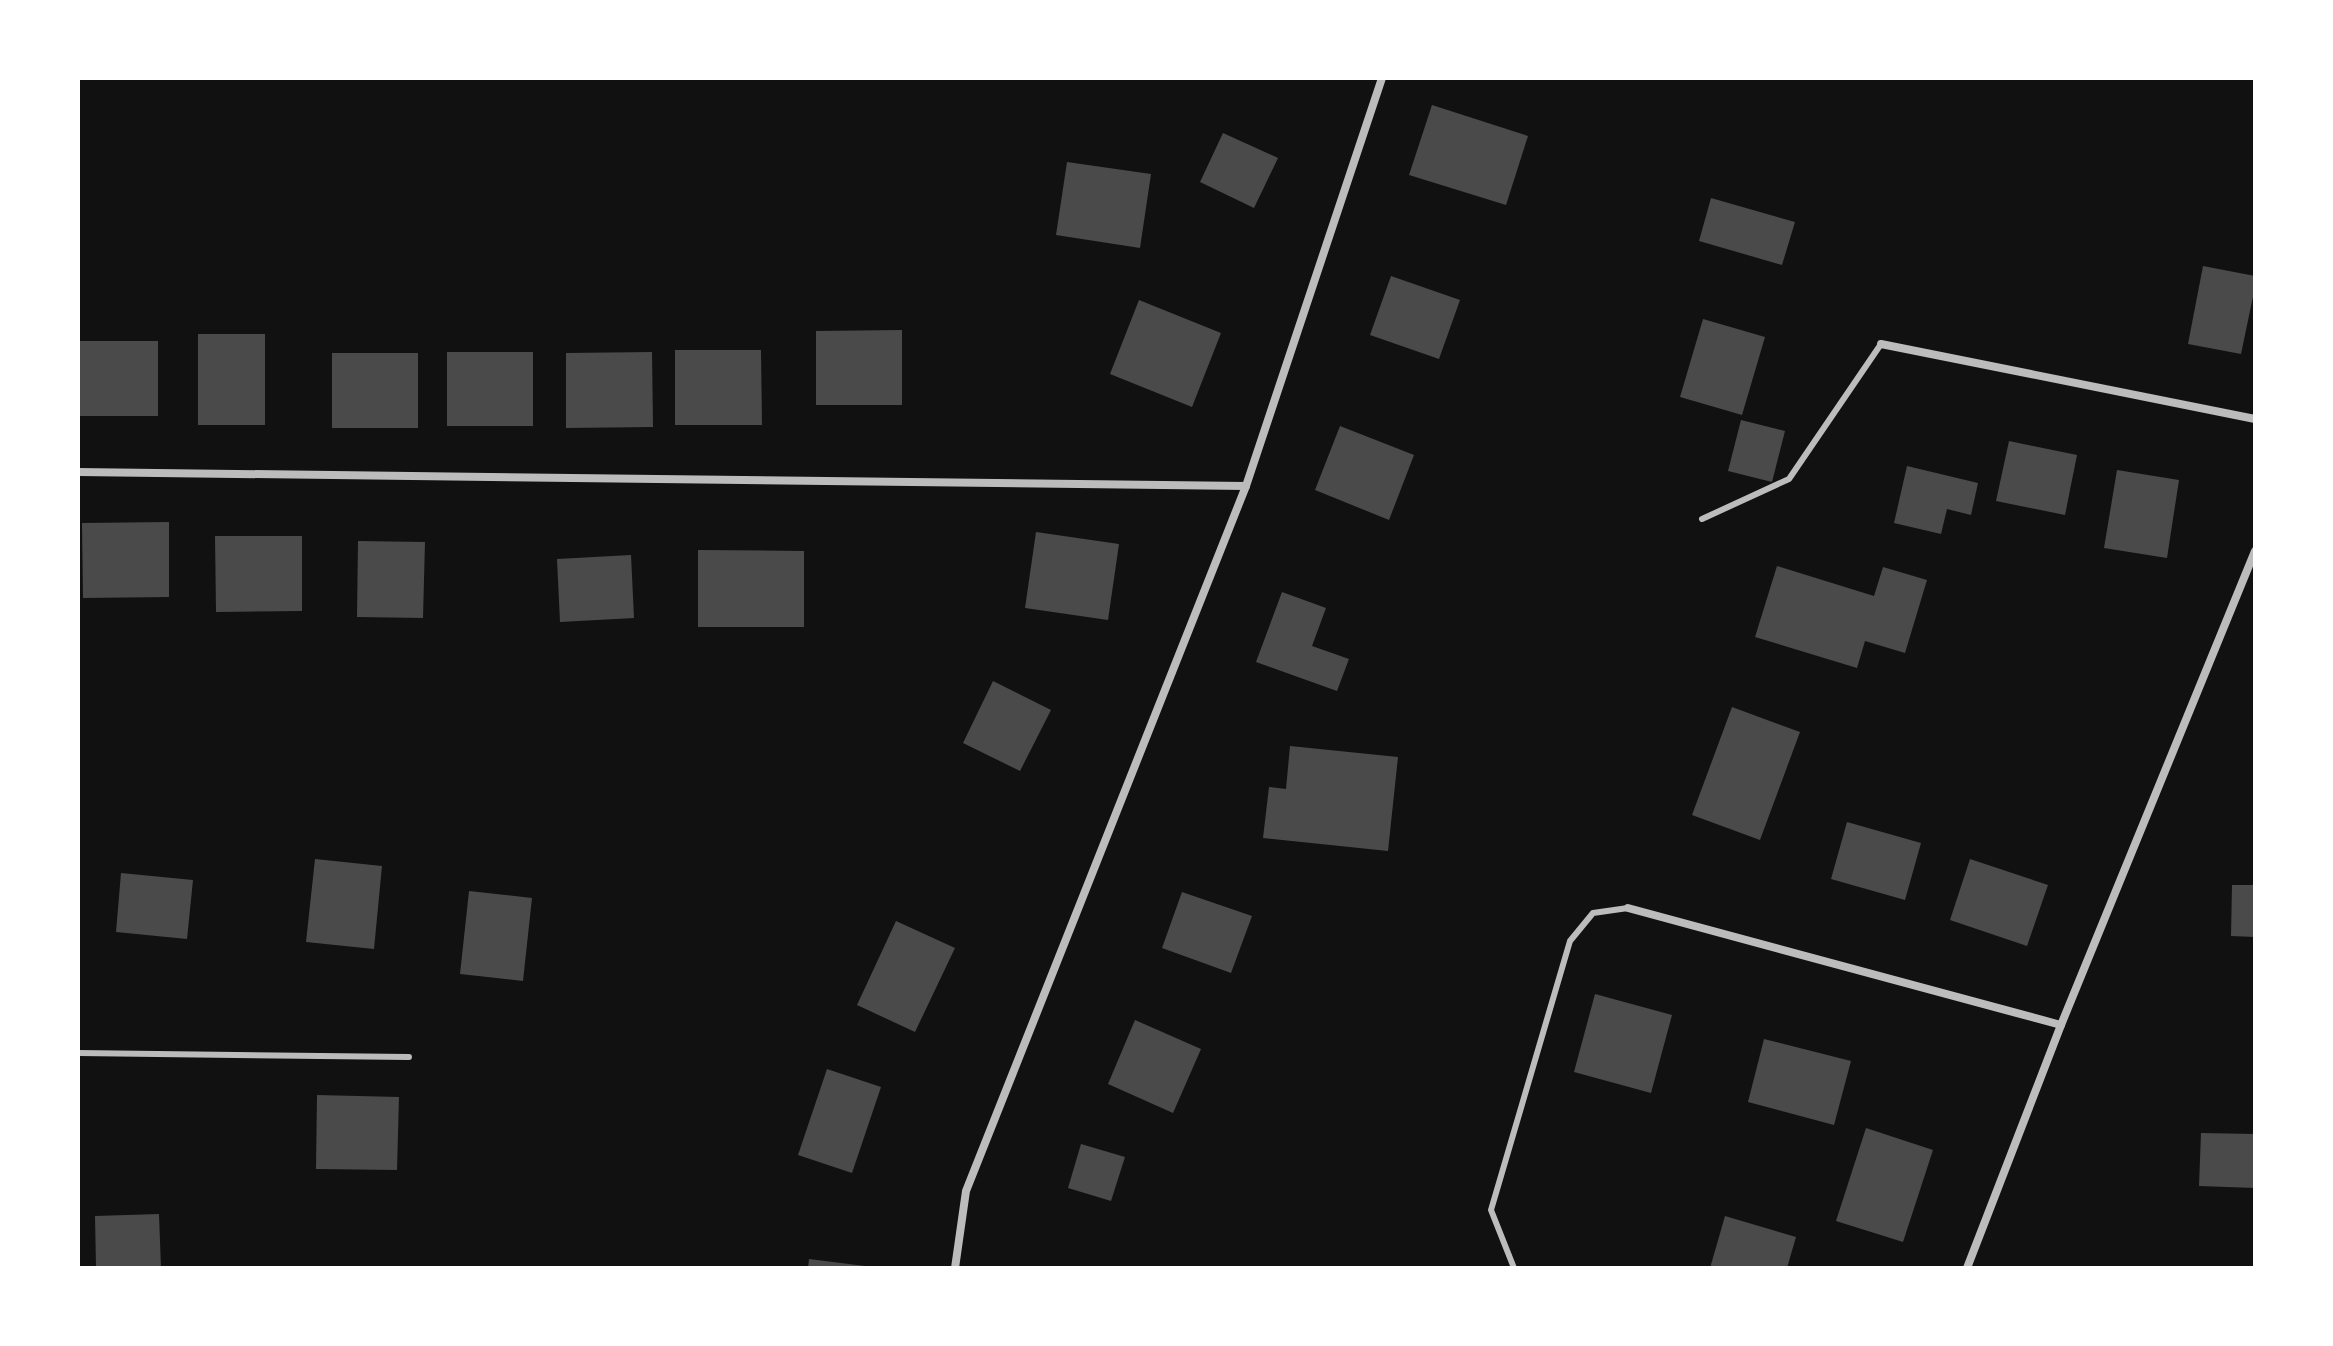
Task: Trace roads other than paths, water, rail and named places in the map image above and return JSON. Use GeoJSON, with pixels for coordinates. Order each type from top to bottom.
{"type":"FeatureCollection","features":[{"type":"Feature","properties":{"kind":"street"},"geometry":{"type":"LineString","coordinates":[[955,1268],[966,1191],[1246,486],[1382,78]]}},
{"type":"Feature","properties":{"kind":"street"},"geometry":{"type":"LineString","coordinates":[[1881,344],[2255,419]]}},
{"type":"Feature","properties":{"kind":"street"},"geometry":{"type":"LineString","coordinates":[[78,472],[1246,486]]}},
{"type":"Feature","properties":{"kind":"street"},"geometry":{"type":"LineString","coordinates":[[1967,1268],[2061,1025],[2255,551]]}},
{"type":"Feature","properties":{"kind":"street"},"geometry":{"type":"LineString","coordinates":[[1628,908],[2061,1025]]}},
{"type":"Feature","properties":{"kind":"lane"},"geometry":{"type":"LineString","coordinates":[[1702,519],[1789,479],[1881,344]]}},
{"type":"Feature","properties":{"kind":"lane"},"geometry":{"type":"LineString","coordinates":[[1514,1268],[1491,1210],[1570,941],[1593,913],[1628,908]]}},
{"type":"Feature","properties":{"kind":"lane"},"geometry":{"type":"LineString","coordinates":[[78,1053],[409,1057]]}}]}
